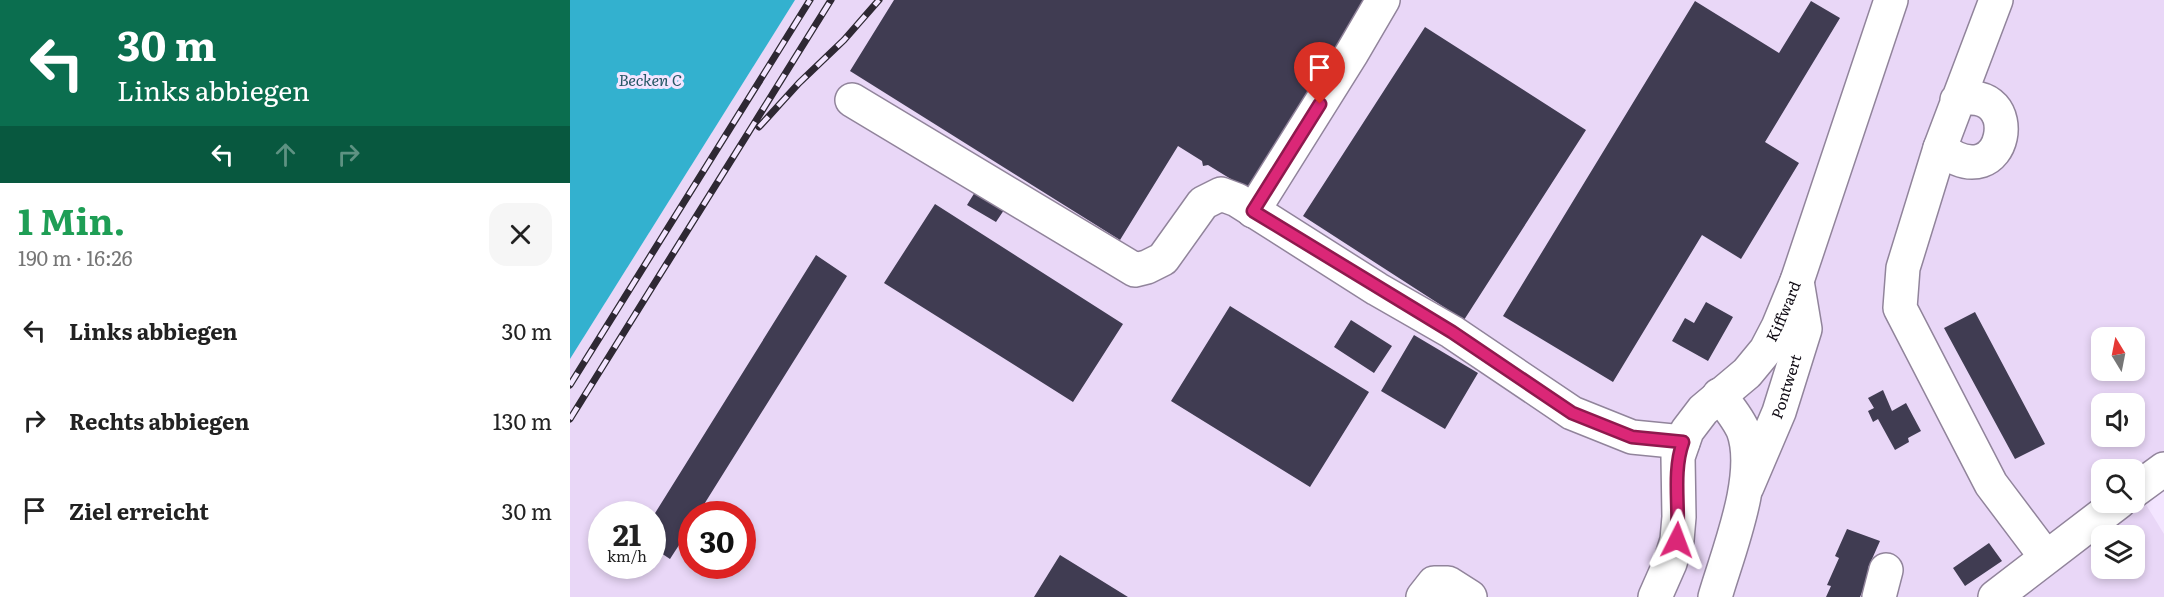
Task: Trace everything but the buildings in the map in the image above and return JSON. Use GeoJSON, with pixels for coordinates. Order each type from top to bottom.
{"type":"FeatureCollection","features":[{"type":"Feature","properties":{"kind":"street"},"geometry":{"type":"LineString","coordinates":[[1253,211],[1383,0]]}},
{"type":"Feature","properties":{"kind":"street","name":"Kiffward"},"geometry":{"type":"LineString","coordinates":[[1655,597],[1677,540],[1678,457],[1683,442],[1703,410],[1747,373],[1766,350],[1797,281],[1892,0]]}},
{"type":"Feature","properties":{"kind":"street"},"geometry":{"type":"LineString","coordinates":[[1996,0],[1940,148],[1903,268],[1900,308],[1991,484],[2046,557]]}},
{"type":"Feature","properties":{"kind":"street"},"geometry":{"type":"LineString","coordinates":[[1940,148],[1960,161],[1971,163],[1983,160],[1994,152],[2000,142],[2001,119],[1995,109],[1978,98],[1967,97],[1958,100]]}},
{"type":"Feature","properties":{"kind":"street"},"geometry":{"type":"LineString","coordinates":[[852,100],[1135,270],[1148,267],[1163,259],[1203,202],[1221,194],[1237,200],[1452,332],[1572,413],[1632,437],[1683,442]]}},
{"type":"Feature","properties":{"kind":"street","name":"Pontwert"},"geometry":{"type":"LineString","coordinates":[[1714,597],[1747,487],[1779,412],[1803,338],[1805,329],[1797,281]]}},
{"type":"Feature","properties":{"kind":"street","name":"Pontwert"},"geometry":{"type":"LineString","coordinates":[[1719,395],[1735,415],[1743,431],[1748,453],[1747,487]]}},
{"type":"Feature","properties":{"kind":"street"},"geometry":{"type":"LineString","coordinates":[[2145,483],[2164,469]]}},
{"type":"Feature","properties":{"kind":"street"},"geometry":{"type":"LineString","coordinates":[[1995,597],[2104,513]]}},
{"type":"Feature","properties":{"kind":"street"},"geometry":{"type":"LineString","coordinates":[[1422,597],[1434,583],[1448,583],[1470,597]]}},
{"type":"Feature","properties":{"kind":"shaded area"},"geometry":{"type":"Polygon","coordinates":[[[795,0],[2164,0],[2164,481],[2145,496],[2145,459],[2091,459],[2091,513],[2145,513],[2145,503],[2164,534],[2164,597],[570,597],[570,359],[795,0]]]}},
{"type":"Feature","properties":{"kind":"water","name":"Becken C"},"geometry":{"type":"Polygon","coordinates":[[[570,0],[795,0],[570,359],[570,0]]]}},
{"type":"Feature","properties":{"kind":"railway"},"geometry":{"type":"LineString","coordinates":[[570,385],[810,0]]}},
{"type":"Feature","properties":{"kind":"railway"},"geometry":{"type":"LineString","coordinates":[[570,419],[831,0]]}},
{"type":"Feature","properties":{"kind":"railway"},"geometry":{"type":"LineString","coordinates":[[759,127],[799,83],[844,40],[879,0]]}},
{"type":"Feature","properties":{"kind":"route"},"geometry":{"type":"LineString","coordinates":[[1320,104],[1253,211],[1377,289],[1452,332],[1572,413],[1632,437],[1683,442],[1678,457],[1677,540]]}}]}
